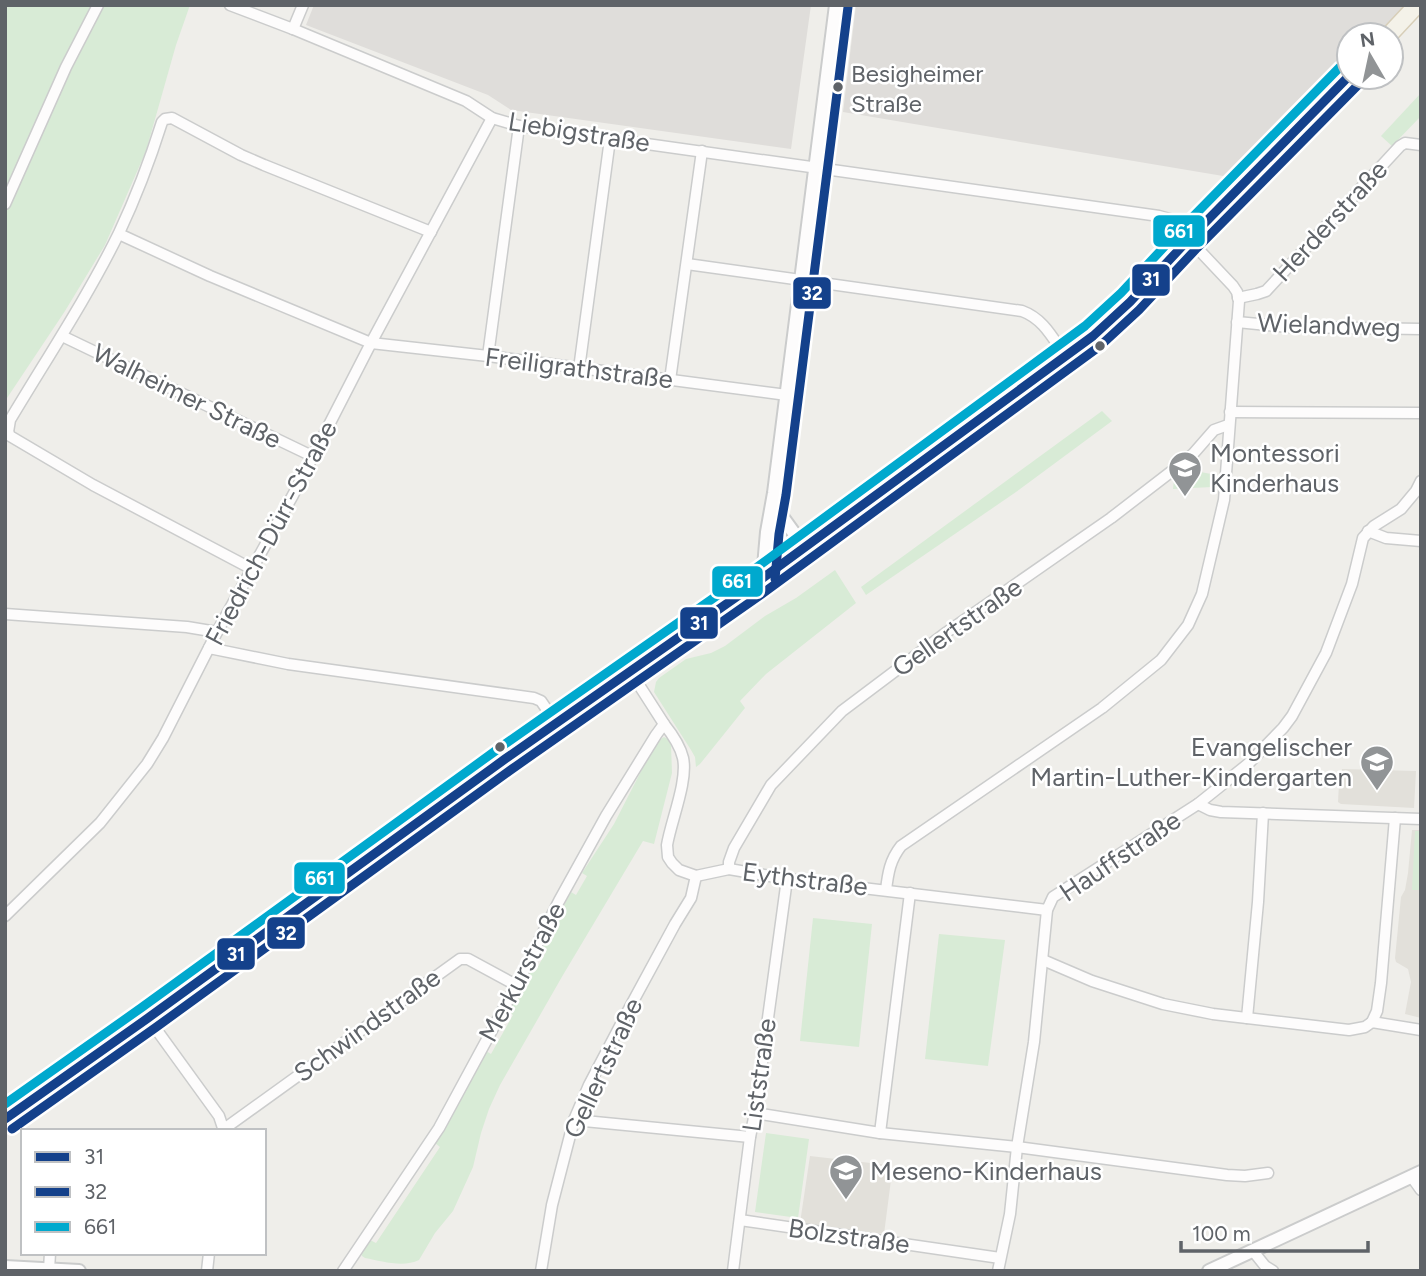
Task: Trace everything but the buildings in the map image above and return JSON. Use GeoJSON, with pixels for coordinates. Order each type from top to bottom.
{"type":"FeatureCollection","features":[{"type":"Feature","properties":{"kind":"main road"},"geometry":{"type":"LineString","coordinates":[[1402,21],[1417,5]]}},
{"type":"Feature","properties":{"kind":"main road"},"geometry":{"type":"LineString","coordinates":[[5,1119],[556,723],[763,578],[1066,357],[1130,302],[1335,90]]}},
{"type":"Feature","properties":{"kind":"street"},"geometry":{"type":"LineString","coordinates":[[5,204],[66,67],[98,5]]}},
{"type":"Feature","properties":{"kind":"street","name":"Liebigstraße"},"geometry":{"type":"LineString","coordinates":[[230,5],[466,102],[492,118],[519,126],[1160,216],[1185,226],[1199,250],[1233,286],[1238,298]]}},
{"type":"Feature","properties":{"kind":"street"},"geometry":{"type":"LineString","coordinates":[[293,30],[303,5]]}},
{"type":"Feature","properties":{"kind":"street"},"geometry":{"type":"LineString","coordinates":[[763,578],[836,5]]}},
{"type":"Feature","properties":{"kind":"street"},"geometry":{"type":"LineString","coordinates":[[252,569],[93,485],[6,432],[10,420],[62,336],[119,234],[144,176],[162,122],[165,118],[172,118],[241,155],[431,232]]}},
{"type":"Feature","properties":{"kind":"street","name":"Friedrich-Dürr-Straße"},"geometry":{"type":"LineString","coordinates":[[5,916],[100,823],[147,764],[163,738],[492,118]]}},
{"type":"Feature","properties":{"kind":"street"},"geometry":{"type":"LineString","coordinates":[[488,356],[519,126]]}},
{"type":"Feature","properties":{"kind":"street"},"geometry":{"type":"LineString","coordinates":[[579,369],[610,139]]}},
{"type":"Feature","properties":{"kind":"street","name":"Herderstraße"},"geometry":{"type":"LineString","coordinates":[[1238,298],[1266,291],[1400,146],[1421,145]]}},
{"type":"Feature","properties":{"kind":"street"},"geometry":{"type":"LineString","coordinates":[[670,380],[702,151]]}},
{"type":"Feature","properties":{"kind":"street","name":"Freiligrathstraße"},"geometry":{"type":"LineString","coordinates":[[119,234],[222,282],[371,343],[787,395]]}},
{"type":"Feature","properties":{"kind":"street"},"geometry":{"type":"LineString","coordinates":[[687,264],[1022,312],[1037,318],[1043,324],[1066,357]]}},
{"type":"Feature","properties":{"kind":"street"},"geometry":{"type":"LineString","coordinates":[[886,890],[889,867],[901,846],[1102,708],[1161,660],[1188,625],[1199,602],[1224,500],[1238,298]]}},
{"type":"Feature","properties":{"kind":"street","name":"Wielandweg"},"geometry":{"type":"LineString","coordinates":[[1237,322],[1289,327],[1421,329]]}},
{"type":"Feature","properties":{"kind":"street","name":"Walheimer Straße"},"geometry":{"type":"LineString","coordinates":[[62,336],[312,456]]}},
{"type":"Feature","properties":{"kind":"street"},"geometry":{"type":"LineString","coordinates":[[1230,412],[1421,412]]}},
{"type":"Feature","properties":{"kind":"street","name":"Gellertstraße"},"geometry":{"type":"LineString","coordinates":[[729,869],[734,848],[771,785],[842,711],[947,632],[1121,510],[1182,463],[1214,430],[1228,425]]}},
{"type":"Feature","properties":{"kind":"street"},"geometry":{"type":"LineString","coordinates":[[1421,481],[1401,509],[1368,531],[1386,538],[1421,541]]}},
{"type":"Feature","properties":{"kind":"street"},"geometry":{"type":"LineString","coordinates":[[774,493],[783,518],[804,547]]}},
{"type":"Feature","properties":{"kind":"street","name":"Hauffstraße"},"geometry":{"type":"LineString","coordinates":[[998,1271],[1010,1214],[1017,1147],[1034,1042],[1047,910],[1053,897],[1198,804],[1248,764],[1283,728],[1326,653],[1352,584],[1363,538],[1368,531]]}},
{"type":"Feature","properties":{"kind":"street"},"geometry":{"type":"LineString","coordinates":[[5,614],[187,627],[218,632]]}},
{"type":"Feature","properties":{"kind":"street"},"geometry":{"type":"LineString","coordinates":[[209,648],[288,664],[534,698],[541,701],[556,723]]}},
{"type":"Feature","properties":{"kind":"street"},"geometry":{"type":"LineString","coordinates":[[630,671],[677,741],[682,754],[684,766],[667,852],[679,870],[696,876]]}},
{"type":"Feature","properties":{"kind":"street","name":"Merkurstraße"},"geometry":{"type":"LineString","coordinates":[[343,1271],[439,1128],[559,901],[664,724]]}},
{"type":"Feature","properties":{"kind":"street"},"geometry":{"type":"LineString","coordinates":[[1198,804],[1221,812],[1421,819]]}},
{"type":"Feature","properties":{"kind":"street"},"geometry":{"type":"LineString","coordinates":[[1247,1018],[1263,813]]}},
{"type":"Feature","properties":{"kind":"street"},"geometry":{"type":"LineString","coordinates":[[1043,960],[1092,981],[1163,1004],[1247,1018],[1349,1030],[1365,1027],[1372,1022],[1377,1011],[1395,818]]}},
{"type":"Feature","properties":{"kind":"street","name":"Eythstraße"},"geometry":{"type":"LineString","coordinates":[[696,876],[729,869],[787,879],[1047,910]]}},
{"type":"Feature","properties":{"kind":"street","name":"Gellertstraße"},"geometry":{"type":"LineString","coordinates":[[541,1271],[552,1205],[574,1120],[589,1085],[630,1007],[691,898],[696,876]]}},
{"type":"Feature","properties":{"kind":"street","name":"Liststraße"},"geometry":{"type":"LineString","coordinates":[[733,1271],[787,879]]}},
{"type":"Feature","properties":{"kind":"street"},"geometry":{"type":"LineString","coordinates":[[880,1133],[910,893]]}},
{"type":"Feature","properties":{"kind":"street","name":"Schwindstraße"},"geometry":{"type":"LineString","coordinates":[[225,1129],[460,959],[468,959],[516,985]]}},
{"type":"Feature","properties":{"kind":"street"},"geometry":{"type":"LineString","coordinates":[[148,1018],[219,1116],[224,1129]]}},
{"type":"Feature","properties":{"kind":"street"},"geometry":{"type":"LineString","coordinates":[[1372,1022],[1421,1030]]}},
{"type":"Feature","properties":{"kind":"street"},"geometry":{"type":"LineString","coordinates":[[755,1113],[880,1133],[1017,1147],[1227,1175],[1268,1173]]}},
{"type":"Feature","properties":{"kind":"street"},"geometry":{"type":"LineString","coordinates":[[574,1120],[750,1138]]}},
{"type":"Feature","properties":{"kind":"street"},"geometry":{"type":"LineString","coordinates":[[1209,1271],[1416,1174],[1421,1190]]}},
{"type":"Feature","properties":{"kind":"street","name":"Bolzstraße"},"geometry":{"type":"LineString","coordinates":[[740,1220],[1000,1258]]}},
{"type":"Feature","properties":{"kind":"street"},"geometry":{"type":"LineString","coordinates":[[1253,1251],[1265,1266],[1273,1271]]}},
{"type":"Feature","properties":{"kind":"street"},"geometry":{"type":"LineString","coordinates":[[5,1268],[79,1271]]}},
{"type":"Feature","properties":{"kind":"shaded area"},"geometry":{"type":"Polygon","coordinates":[[[314,5],[811,5],[791,149],[511,110],[488,95],[306,25],[314,5]]]}},
{"type":"Feature","properties":{"kind":"shaded area"},"geometry":{"type":"Polygon","coordinates":[[[856,5],[1418,5],[1401,21],[1335,21],[1335,82],[1229,177],[843,112],[856,5]]]}},
{"type":"Feature","properties":{"kind":"shaded area","name":"Evangelischer Martin-Luther-Kindergarten"},"geometry":{"type":"Polygon","coordinates":[[[1342,769],[1416,771],[1414,808],[1341,804],[1338,802],[1342,769]]]}},
{"type":"Feature","properties":{"kind":"shaded area"},"geometry":{"type":"Polygon","coordinates":[[[1412,830],[1421,830],[1421,1018],[1405,1014],[1411,982],[1408,969],[1396,962],[1395,958],[1412,830]]]}},
{"type":"Feature","properties":{"kind":"shaded area","name":"Meseno-Kinderhaus"},"geometry":{"type":"Polygon","coordinates":[[[810,1156],[888,1165],[887,1178],[891,1180],[884,1234],[800,1223],[810,1156]]]}},
{"type":"Feature","properties":{"kind":"green space"},"geometry":{"type":"Polygon","coordinates":[[[5,5],[190,5],[146,151],[105,245],[5,401],[5,5]]]}},
{"type":"Feature","properties":{"kind":"green space"},"geometry":{"type":"Polygon","coordinates":[[[1421,93],[1421,116],[1392,146],[1381,136],[1421,93]]]}},
{"type":"Feature","properties":{"kind":"green space"},"geometry":{"type":"Polygon","coordinates":[[[1102,411],[1112,421],[1016,492],[866,595],[861,587],[1102,411]]]}},
{"type":"Feature","properties":{"kind":"green space"},"geometry":{"type":"Polygon","coordinates":[[[1184,470],[1211,474],[1212,487],[1173,489],[1174,480],[1184,470]]]}},
{"type":"Feature","properties":{"kind":"green space"},"geometry":{"type":"Polygon","coordinates":[[[835,570],[856,603],[766,674],[740,701],[745,708],[696,767],[695,757],[654,692],[656,682],[686,659],[711,653],[725,646],[835,570]]]}},
{"type":"Feature","properties":{"kind":"green space"},"geometry":{"type":"Polygon","coordinates":[[[664,737],[671,745],[672,773],[654,844],[643,841],[500,1085],[481,1133],[473,1167],[453,1211],[435,1233],[419,1260],[399,1264],[365,1258],[360,1250],[370,1240],[376,1243],[440,1147],[435,1143],[486,1051],[491,1054],[513,1015],[508,1011],[530,968],[536,970],[546,952],[541,949],[571,892],[576,895],[587,876],[582,873],[614,824],[656,742],[664,737]]]}},
{"type":"Feature","properties":{"kind":"green space"},"geometry":{"type":"Polygon","coordinates":[[[1415,831],[1421,831],[1421,890],[1412,890],[1415,831]]]}},
{"type":"Feature","properties":{"kind":"green space"},"geometry":{"type":"Polygon","coordinates":[[[813,918],[872,924],[859,1047],[800,1041],[813,918]]]}},
{"type":"Feature","properties":{"kind":"green space"},"geometry":{"type":"Polygon","coordinates":[[[939,934],[1005,940],[988,1066],[925,1059],[939,934]]]}},
{"type":"Feature","properties":{"kind":"green space"},"geometry":{"type":"Polygon","coordinates":[[[766,1133],[809,1139],[798,1218],[755,1212],[766,1133]]]}},
{"type":"Feature","properties":{"kind":"transit line","name":"32"},"geometry":{"type":"LineString","coordinates":[[775,579],[848,7]]}},
{"type":"Feature","properties":{"kind":"transit line","name":"661"},"geometry":{"type":"LineString","coordinates":[[5,1104],[498,749],[745,576],[1085,326],[1121,293],[1335,72]]}},
{"type":"Feature","properties":{"kind":"transit line","name":"31"},"geometry":{"type":"LineString","coordinates":[[5,1119],[505,759],[752,586],[1093,336],[1130,302],[1335,90]]}},
{"type":"Feature","properties":{"kind":"transit line","name":"32"},"geometry":{"type":"LineString","coordinates":[[12,1129],[512,769],[759,596],[1100,346],[1139,310],[1352,91]]}},
{"type":"Feature","properties":{"kind":"place","name":"Besigheimer Straße"},"geometry":{"type":"Point","coordinates":[838,87]}},
{"type":"Feature","properties":{"kind":"place","name":"Montessori Kinderhaus"},"geometry":{"type":"Point","coordinates":[1185,498]}},
{"type":"Feature","properties":{"kind":"place","name":"Evangelischer Martin-Luther-Kindergarten"},"geometry":{"type":"Point","coordinates":[1377,792]}},
{"type":"Feature","properties":{"kind":"place","name":"Meseno-Kinderhaus"},"geometry":{"type":"Point","coordinates":[846,1201]}}]}
